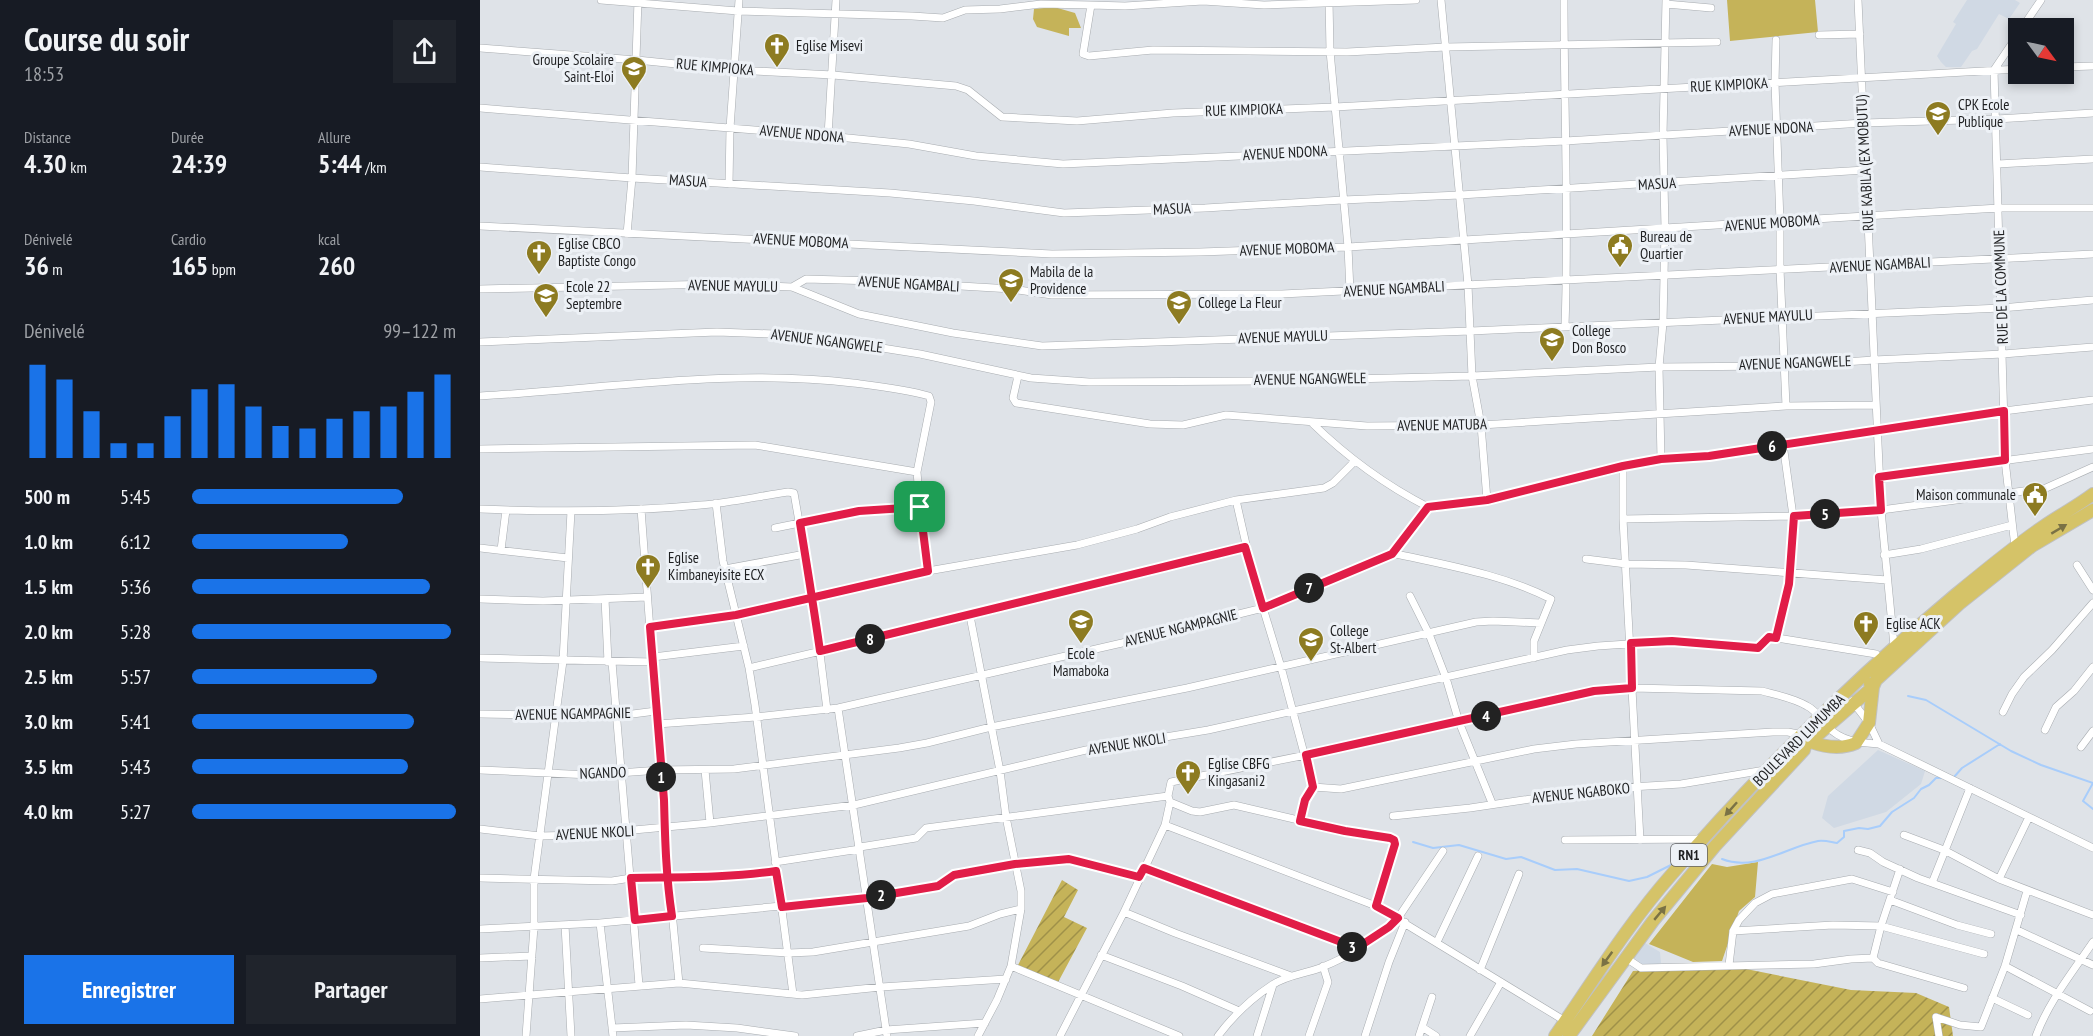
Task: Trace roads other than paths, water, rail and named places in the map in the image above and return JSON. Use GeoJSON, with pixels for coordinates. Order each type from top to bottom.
{"type":"FeatureCollection","features":[{"type":"Feature","properties":{"kind":"highway","name":"BOULEVARD LUMUMBA"},"geometry":{"type":"LineString","coordinates":[[1555,1036],[1630,927],[1672,874],[1768,770],[1824,722],[1849,697],[1863,676],[1954,596],[2018,552],[2093,494]]}},
{"type":"Feature","properties":{"kind":"highway","name":"BOULEVARD LUMUMBA"},"geometry":{"type":"LineString","coordinates":[[1849,697],[1873,687],[1876,680],[2018,552],[2093,510]]}},
{"type":"Feature","properties":{"kind":"highway"},"geometry":{"type":"LineString","coordinates":[[1807,738],[1822,746],[1856,743],[1869,723],[1873,687],[1863,676]]}},
{"type":"Feature","properties":{"kind":"highway","name":"BOULEVARD LUMUMBA"},"geometry":{"type":"LineString","coordinates":[[1569,1036],[1638,940],[1714,846],[1804,750],[1807,738]]}},
{"type":"Feature","properties":{"kind":"street"},"geometry":{"type":"LineString","coordinates":[[601,0],[738,11],[943,18],[965,10],[1041,4],[1125,6],[1203,1],[1264,5],[1329,1],[1416,0]]}},
{"type":"Feature","properties":{"kind":"street"},"geometry":{"type":"LineString","coordinates":[[729,184],[730,128],[739,0]]}},
{"type":"Feature","properties":{"kind":"street"},"geometry":{"type":"LineString","coordinates":[[828,136],[836,0]]}},
{"type":"Feature","properties":{"kind":"street"},"geometry":{"type":"LineString","coordinates":[[1441,0],[1468,285],[1473,376],[1481,425],[1487,500]]}},
{"type":"Feature","properties":{"kind":"street"},"geometry":{"type":"LineString","coordinates":[[1564,0],[1567,234],[1565,326]]}},
{"type":"Feature","properties":{"kind":"street","name":"RUE KABILA (EX MOBUTU)"},"geometry":{"type":"LineString","coordinates":[[1858,0],[1879,477],[1884,555],[1894,648]]}},
{"type":"Feature","properties":{"kind":"street"},"geometry":{"type":"LineString","coordinates":[[2029,18],[2041,0]]}},
{"type":"Feature","properties":{"kind":"street"},"geometry":{"type":"LineString","coordinates":[[1329,1],[1330,51],[1350,291]]}},
{"type":"Feature","properties":{"kind":"street"},"geometry":{"type":"LineString","coordinates":[[627,234],[632,178],[638,2]]}},
{"type":"Feature","properties":{"kind":"street"},"geometry":{"type":"LineString","coordinates":[[1661,459],[1659,367],[1663,323],[1665,229],[1662,184],[1666,2],[1711,8]]}},
{"type":"Feature","properties":{"kind":"street"},"geometry":{"type":"LineString","coordinates":[[1091,5],[1083,54],[1086,56],[1152,50],[1366,51],[1446,47],[1717,42]]}},
{"type":"Feature","properties":{"kind":"street"},"geometry":{"type":"LineString","coordinates":[[1819,35],[1860,34]]}},
{"type":"Feature","properties":{"kind":"street"},"geometry":{"type":"LineString","coordinates":[[1776,40],[1780,269],[1786,406]]}},
{"type":"Feature","properties":{"kind":"street","name":"RUE KIMPIOKA"},"geometry":{"type":"LineString","coordinates":[[480,48],[962,87],[997,114],[1007,118],[1077,121],[1173,113],[1335,107],[2008,69]]}},
{"type":"Feature","properties":{"kind":"street"},"geometry":{"type":"LineString","coordinates":[[1994,70],[2008,49]]}},
{"type":"Feature","properties":{"kind":"street"},"geometry":{"type":"LineString","coordinates":[[2074,67],[2093,66]]}},
{"type":"Feature","properties":{"kind":"street","name":"RUE DE LA COMMUNE"},"geometry":{"type":"LineString","coordinates":[[1994,70],[2005,460],[2012,525],[2018,552]]}},
{"type":"Feature","properties":{"kind":"street","name":"AVENUE NDONA"},"geometry":{"type":"LineString","coordinates":[[480,108],[828,136],[909,144],[976,156],[1062,164],[1565,141],[1863,123],[1997,119],[2093,113]]}},
{"type":"Feature","properties":{"kind":"street"},"geometry":{"type":"LineString","coordinates":[[1998,164],[2093,159]]}},
{"type":"Feature","properties":{"kind":"street","name":"MASUA"},"geometry":{"type":"LineString","coordinates":[[480,166],[945,198],[1064,213],[1460,195],[1865,170]]}},
{"type":"Feature","properties":{"kind":"street","name":"AVENUE MOBOMA"},"geometry":{"type":"LineString","coordinates":[[480,226],[627,234],[701,235],[1052,254],[1200,252],[1348,246],[1999,208],[2093,208]]}},
{"type":"Feature","properties":{"kind":"street","name":"AVENUE NGAMBALI"},"geometry":{"type":"LineString","coordinates":[[792,287],[806,279],[1012,289],[1052,295],[1216,295],[1350,291],[2093,254]]}},
{"type":"Feature","properties":{"kind":"street","name":"AVENUE MAYULU"},"geometry":{"type":"LineString","coordinates":[[480,289],[720,284],[792,287],[859,314],[964,335],[1042,346],[1663,323],[2001,308],[2093,300]]}},
{"type":"Feature","properties":{"kind":"street","name":"AVENUE NGANGWELE"},"geometry":{"type":"LineString","coordinates":[[480,342],[717,332],[800,334],[920,354],[1018,376],[1089,382],[1266,381],[1473,376],[1659,367],[1784,366],[2093,347]]}},
{"type":"Feature","properties":{"kind":"street","name":"AVENUE MATUBA"},"geometry":{"type":"LineString","coordinates":[[1018,376],[1013,400],[1016,403],[1150,424],[1183,425],[1226,415],[1367,426],[1481,425],[1786,406],[1876,405]]}},
{"type":"Feature","properties":{"kind":"street"},"geometry":{"type":"LineString","coordinates":[[480,396],[657,382],[749,378],[810,379],[867,385],[925,395],[930,399],[917,472],[928,571]]}},
{"type":"Feature","properties":{"kind":"street"},"geometry":{"type":"LineString","coordinates":[[1312,423],[1354,462],[1398,492],[1428,507],[1487,500],[1623,466],[1661,459],[1709,456],[2004,411],[2093,400]]}},
{"type":"Feature","properties":{"kind":"street"},"geometry":{"type":"LineString","coordinates":[[1772,638],[1790,573],[1794,516],[1783,444]]}},
{"type":"Feature","properties":{"kind":"street"},"geometry":{"type":"LineString","coordinates":[[480,449],[754,445],[917,472]]}},
{"type":"Feature","properties":{"kind":"street"},"geometry":{"type":"LineString","coordinates":[[1879,477],[2093,449]]}},
{"type":"Feature","properties":{"kind":"street"},"geometry":{"type":"LineString","coordinates":[[650,627],[736,615],[928,571],[1077,545],[1236,500],[1324,488],[1333,483],[1354,462]]}},
{"type":"Feature","properties":{"kind":"street"},"geometry":{"type":"LineString","coordinates":[[1623,466],[1623,519],[1640,840]]}},
{"type":"Feature","properties":{"kind":"street"},"geometry":{"type":"LineString","coordinates":[[1623,519],[1794,516],[1881,510],[2046,488],[2093,467]]}},
{"type":"Feature","properties":{"kind":"street"},"geometry":{"type":"LineString","coordinates":[[480,509],[571,511],[640,509],[716,503],[791,492],[796,496],[820,651],[826,710]]}},
{"type":"Feature","properties":{"kind":"street"},"geometry":{"type":"LineString","coordinates":[[1236,500],[1245,547],[1306,755],[1313,787],[1305,800],[1300,821]]}},
{"type":"Feature","properties":{"kind":"street"},"geometry":{"type":"LineString","coordinates":[[716,503],[725,569],[749,668],[793,994]]}},
{"type":"Feature","properties":{"kind":"street"},"geometry":{"type":"LineString","coordinates":[[775,528],[859,511],[920,507]]}},
{"type":"Feature","properties":{"kind":"street","name":"AVENUE NGAMPAGNIE"},"geometry":{"type":"LineString","coordinates":[[657,724],[838,708],[1263,608],[1392,554],[1428,507]]}},
{"type":"Feature","properties":{"kind":"street"},"geometry":{"type":"LineString","coordinates":[[640,509],[664,800],[668,877],[680,982]]}},
{"type":"Feature","properties":{"kind":"street"},"geometry":{"type":"LineString","coordinates":[[501,550],[506,510]]}},
{"type":"Feature","properties":{"kind":"street"},"geometry":{"type":"LineString","coordinates":[[526,1036],[534,927],[534,879],[563,661],[571,511]]}},
{"type":"Feature","properties":{"kind":"street"},"geometry":{"type":"LineString","coordinates":[[1884,555],[1921,549],[1948,540],[2012,525]]}},
{"type":"Feature","properties":{"kind":"street"},"geometry":{"type":"LineString","coordinates":[[749,668],[970,616],[1245,547]]}},
{"type":"Feature","properties":{"kind":"street"},"geometry":{"type":"LineString","coordinates":[[480,548],[568,558]]}},
{"type":"Feature","properties":{"kind":"street"},"geometry":{"type":"LineString","coordinates":[[725,569],[805,554]]}},
{"type":"Feature","properties":{"kind":"street"},"geometry":{"type":"LineString","coordinates":[[1392,554],[1506,581],[1548,597],[1550,602],[1534,641],[1534,658]]}},
{"type":"Feature","properties":{"kind":"street"},"geometry":{"type":"LineString","coordinates":[[1586,559],[1626,564],[1686,565],[1887,580]]}},
{"type":"Feature","properties":{"kind":"street"},"geometry":{"type":"LineString","coordinates":[[2077,565],[2093,590]]}},
{"type":"Feature","properties":{"kind":"street"},"geometry":{"type":"LineString","coordinates":[[1410,596],[1429,634],[1446,678],[1459,722],[1492,803]]}},
{"type":"Feature","properties":{"kind":"street"},"geometry":{"type":"LineString","coordinates":[[480,599],[566,600],[647,597]]}},
{"type":"Feature","properties":{"kind":"street"},"geometry":{"type":"LineString","coordinates":[[605,599],[639,986]]}},
{"type":"Feature","properties":{"kind":"street"},"geometry":{"type":"LineString","coordinates":[[2003,712],[2024,677],[2052,650],[2093,603]]}},
{"type":"Feature","properties":{"kind":"street"},"geometry":{"type":"LineString","coordinates":[[970,616],[1021,891],[1021,909],[1011,966],[978,1036]]}},
{"type":"Feature","properties":{"kind":"street","name":"NGANDO"},"geometry":{"type":"LineString","coordinates":[[480,770],[591,775],[762,766],[846,755],[927,743],[991,727],[1281,667],[1476,622],[1541,622]]}},
{"type":"Feature","properties":{"kind":"street","name":"AVENUE NKOLI"},"geometry":{"type":"LineString","coordinates":[[480,829],[540,836],[579,835],[665,828],[854,805],[1086,750],[1208,730],[1567,650],[1672,641],[1753,648],[1763,645],[1772,638],[1876,654]]}},
{"type":"Feature","properties":{"kind":"street"},"geometry":{"type":"LineString","coordinates":[[480,658],[610,662],[653,659],[744,646]]}},
{"type":"Feature","properties":{"kind":"street"},"geometry":{"type":"LineString","coordinates":[[2045,730],[2056,707],[2074,691],[2093,667]]}},
{"type":"Feature","properties":{"kind":"street"},"geometry":{"type":"LineString","coordinates":[[1060,1036],[1124,912],[1165,825],[1169,785],[1173,780],[1306,755],[1594,691],[1632,688],[1762,692],[1779,695],[1808,706],[1836,734],[1856,743],[1879,744],[2093,848]]}},
{"type":"Feature","properties":{"kind":"street"},"geometry":{"type":"LineString","coordinates":[[1849,697],[1869,723],[1879,744]]}},
{"type":"Feature","properties":{"kind":"street"},"geometry":{"type":"LineString","coordinates":[[838,708],[886,1033]]}},
{"type":"Feature","properties":{"kind":"street","name":"AVENUE NGAMPAGNIE"},"geometry":{"type":"LineString","coordinates":[[480,714],[617,716],[656,711]]}},
{"type":"Feature","properties":{"kind":"street"},"geometry":{"type":"LineString","coordinates":[[2081,747],[2093,731]]}},
{"type":"Feature","properties":{"kind":"street"},"geometry":{"type":"LineString","coordinates":[[1313,787],[1341,789],[1474,761],[1565,745],[1773,732],[1807,738]]}},
{"type":"Feature","properties":{"kind":"street"},"geometry":{"type":"LineString","coordinates":[[705,770],[710,823]]}},
{"type":"Feature","properties":{"kind":"street","name":"AVENUE NGABOKO"},"geometry":{"type":"LineString","coordinates":[[1393,816],[1470,808],[1597,789],[1681,784],[1768,770]]}},
{"type":"Feature","properties":{"kind":"street"},"geometry":{"type":"LineString","coordinates":[[1932,883],[1970,788]]}},
{"type":"Feature","properties":{"kind":"street"},"geometry":{"type":"LineString","coordinates":[[775,862],[916,838],[926,828],[1169,799],[1192,811],[1200,812],[1234,805],[1394,840],[1395,844],[1376,906]]}},
{"type":"Feature","properties":{"kind":"street"},"geometry":{"type":"LineString","coordinates":[[1999,879],[2029,817]]}},
{"type":"Feature","properties":{"kind":"street"},"geometry":{"type":"LineString","coordinates":[[1165,825],[1376,906],[1565,1021]]}},
{"type":"Feature","properties":{"kind":"street"},"geometry":{"type":"LineString","coordinates":[[1904,835],[1944,850],[1999,879],[2093,915]]}},
{"type":"Feature","properties":{"kind":"street"},"geometry":{"type":"LineString","coordinates":[[1565,840],[1704,839]]}},
{"type":"Feature","properties":{"kind":"street"},"geometry":{"type":"LineString","coordinates":[[1858,850],[1870,853],[1883,862],[1932,883],[2020,915]]}},
{"type":"Feature","properties":{"kind":"street"},"geometry":{"type":"LineString","coordinates":[[1218,1036],[1239,1011],[1273,985],[1291,976],[1340,960],[1389,927],[1398,918],[1443,851]]}},
{"type":"Feature","properties":{"kind":"street"},"geometry":{"type":"LineString","coordinates":[[1437,942],[1478,856]]}},
{"type":"Feature","properties":{"kind":"street"},"geometry":{"type":"LineString","coordinates":[[480,929],[600,923],[867,898],[938,886],[954,875],[1015,864],[1069,859],[1139,877]]}},
{"type":"Feature","properties":{"kind":"street"},"geometry":{"type":"LineString","coordinates":[[1144,868],[1357,948]]}},
{"type":"Feature","properties":{"kind":"street"},"geometry":{"type":"LineString","coordinates":[[1873,958],[1900,869]]}},
{"type":"Feature","properties":{"kind":"street"},"geometry":{"type":"LineString","coordinates":[[480,878],[612,881],[631,878],[753,874],[776,871]]}},
{"type":"Feature","properties":{"kind":"street"},"geometry":{"type":"LineString","coordinates":[[1480,970],[1519,874]]}},
{"type":"Feature","properties":{"kind":"street"},"geometry":{"type":"LineString","coordinates":[[1729,965],[1732,931],[1755,903],[1772,894],[1852,879],[1957,925],[1991,934]]}},
{"type":"Feature","properties":{"kind":"street"},"geometry":{"type":"LineString","coordinates":[[1939,1036],[1936,1017],[1960,1025],[1981,1027],[2005,966],[2028,891]]}},
{"type":"Feature","properties":{"kind":"street"},"geometry":{"type":"LineString","coordinates":[[703,948],[789,953],[813,952],[969,926],[1021,909]]}},
{"type":"Feature","properties":{"kind":"street"},"geometry":{"type":"LineString","coordinates":[[1124,912],[1291,976]]}},
{"type":"Feature","properties":{"kind":"street"},"geometry":{"type":"LineString","coordinates":[[1365,1036],[1389,962],[1405,922]]}},
{"type":"Feature","properties":{"kind":"street"},"geometry":{"type":"LineString","coordinates":[[600,923],[612,1032],[686,1025],[737,1028],[795,1036]]}},
{"type":"Feature","properties":{"kind":"street"},"geometry":{"type":"LineString","coordinates":[[564,925],[571,1036]]}},
{"type":"Feature","properties":{"kind":"street"},"geometry":{"type":"LineString","coordinates":[[1732,931],[1833,925],[1881,926],[1984,954]]}},
{"type":"Feature","properties":{"kind":"street"},"geometry":{"type":"LineString","coordinates":[[2017,930],[2093,965]]}},
{"type":"Feature","properties":{"kind":"street"},"geometry":{"type":"LineString","coordinates":[[2036,1036],[2057,993],[2093,942]]}},
{"type":"Feature","properties":{"kind":"street"},"geometry":{"type":"LineString","coordinates":[[480,958],[532,956]]}},
{"type":"Feature","properties":{"kind":"street"},"geometry":{"type":"LineString","coordinates":[[1101,956],[1182,986],[1239,1011]]}},
{"type":"Feature","properties":{"kind":"street"},"geometry":{"type":"LineString","coordinates":[[1626,958],[1641,968],[1814,964],[1873,958],[1878,963],[1964,988]]}},
{"type":"Feature","properties":{"kind":"street"},"geometry":{"type":"LineString","coordinates":[[1011,966],[1179,1036]]}},
{"type":"Feature","properties":{"kind":"street"},"geometry":{"type":"LineString","coordinates":[[1308,1036],[1328,982],[1323,966]]}},
{"type":"Feature","properties":{"kind":"street"},"geometry":{"type":"LineString","coordinates":[[2005,966],[2090,1011]]}},
{"type":"Feature","properties":{"kind":"street"},"geometry":{"type":"LineString","coordinates":[[480,999],[680,982],[793,994],[1006,979]]}},
{"type":"Feature","properties":{"kind":"street"},"geometry":{"type":"LineString","coordinates":[[1470,1036],[1501,982]]}},
{"type":"Feature","properties":{"kind":"street"},"geometry":{"type":"LineString","coordinates":[[1257,1036],[1273,985]]}},
{"type":"Feature","properties":{"kind":"street"},"geometry":{"type":"LineString","coordinates":[[1419,1036],[1432,997]]}},
{"type":"Feature","properties":{"kind":"street"},"geometry":{"type":"LineString","coordinates":[[1992,998],[2028,1015]]}},
{"type":"Feature","properties":{"kind":"street"},"geometry":{"type":"LineString","coordinates":[[857,1036],[985,1023]]}},
{"type":"Feature","properties":{"kind":"street"},"geometry":{"type":"LineString","coordinates":[[1422,1027],[1436,1036]]}},
{"type":"Feature","properties":{"kind":"waterway"},"geometry":{"type":"LineString","coordinates":[[1908,696],[1926,700],[2011,751],[2041,765],[2093,783]]}},
{"type":"Feature","properties":{"kind":"waterway"},"geometry":{"type":"LineString","coordinates":[[1954,777],[1962,768],[2000,744]]}},
{"type":"Feature","properties":{"kind":"waterway"},"geometry":{"type":"LineString","coordinates":[[1722,859],[1746,863],[1818,841],[1837,843],[1844,837],[1844,831],[1880,826],[1892,812],[1914,798],[1921,789],[1936,778],[1942,778]]}},
{"type":"Feature","properties":{"kind":"waterway"},"geometry":{"type":"LineString","coordinates":[[2093,783],[2083,801],[2093,809]]}},
{"type":"Feature","properties":{"kind":"waterway"},"geometry":{"type":"LineString","coordinates":[[1413,842],[1433,848],[1459,845],[1506,859],[1521,857],[1555,870],[1577,869],[1629,881],[1647,877],[1675,863]]}},
{"type":"Feature","properties":{"kind":"place","name":"Eglise Misevi"},"geometry":{"type":"Point","coordinates":[777,69]}},
{"type":"Feature","properties":{"kind":"place","name":"Groupe Scolaire Saint-Eloi"},"geometry":{"type":"Point","coordinates":[634,92]}},
{"type":"Feature","properties":{"kind":"place","name":"CPK Ecole Publique"},"geometry":{"type":"Point","coordinates":[1938,137]}},
{"type":"Feature","properties":{"kind":"place","name":"Bureau de Quartier"},"geometry":{"type":"Point","coordinates":[1620,269]}},
{"type":"Feature","properties":{"kind":"place","name":"Eglise CBCO Baptiste Congo"},"geometry":{"type":"Point","coordinates":[539,276]}},
{"type":"Feature","properties":{"kind":"place","name":"Mabila de la Providence"},"geometry":{"type":"Point","coordinates":[1011,304]}},
{"type":"Feature","properties":{"kind":"place","name":"Ecole 22 Septembre"},"geometry":{"type":"Point","coordinates":[546,319]}},
{"type":"Feature","properties":{"kind":"place","name":"College La Fleur"},"geometry":{"type":"Point","coordinates":[1179,326]}},
{"type":"Feature","properties":{"kind":"place","name":"College Don Bosco"},"geometry":{"type":"Point","coordinates":[1552,363]}},
{"type":"Feature","properties":{"kind":"place","name":"Maison communale"},"geometry":{"type":"Point","coordinates":[2035,518]}},
{"type":"Feature","properties":{"kind":"place","name":"Eglise Kimbaneyisite ECX"},"geometry":{"type":"Point","coordinates":[648,590]}},
{"type":"Feature","properties":{"kind":"place","name":"Ecole Mamaboka"},"geometry":{"type":"Point","coordinates":[1081,645]}},
{"type":"Feature","properties":{"kind":"place","name":"Eglise ACK"},"geometry":{"type":"Point","coordinates":[1866,647]}},
{"type":"Feature","properties":{"kind":"place","name":"College St-Albert"},"geometry":{"type":"Point","coordinates":[1311,663]}},
{"type":"Feature","properties":{"kind":"place","name":"Eglise CBFG Kingasani2"},"geometry":{"type":"Point","coordinates":[1188,796]}}]}
